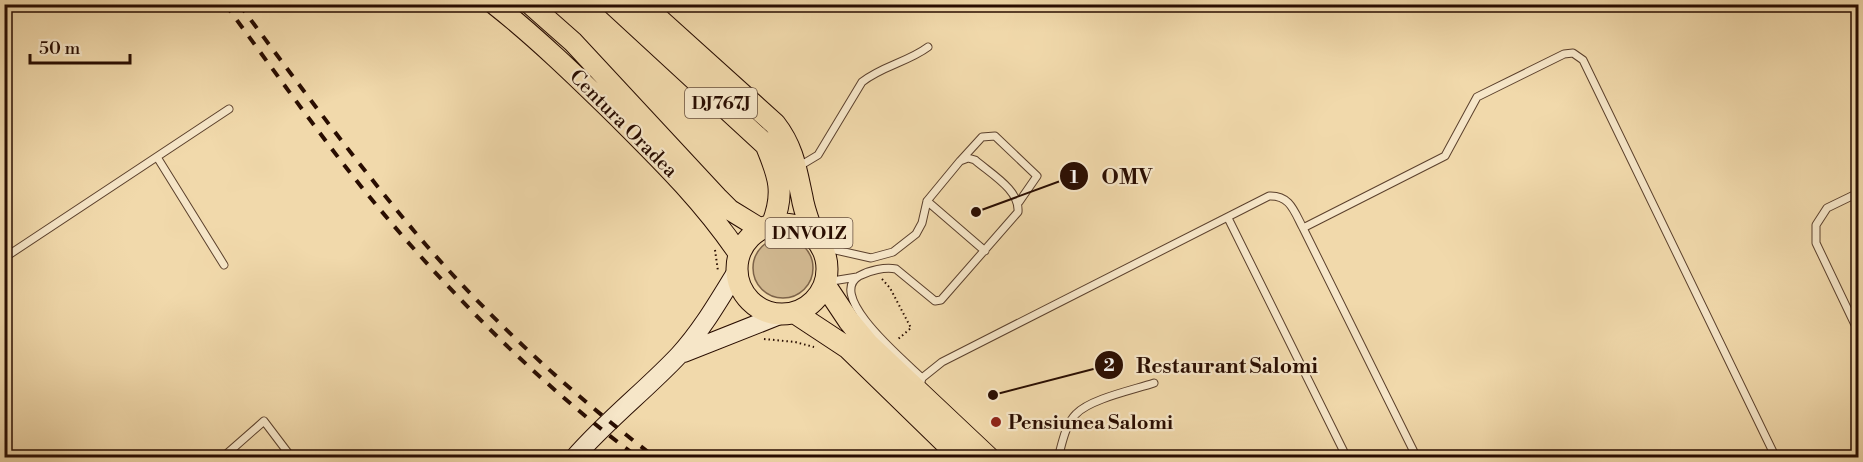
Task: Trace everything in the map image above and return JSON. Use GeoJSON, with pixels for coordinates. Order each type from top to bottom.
{"type":"FeatureCollection","features":[{"type":"Feature","properties":{"kind":"highway","name":"DJ767J"},"geometry":{"type":"LineString","coordinates":[[613,4],[766,145],[778,174],[781,204],[767,227]]}},
{"type":"Feature","properties":{"kind":"highway","name":"DJ767J"},"geometry":{"type":"LineString","coordinates":[[642,4],[775,124],[787,140],[797,167],[802,199],[818,242]]}},
{"type":"Feature","properties":{"kind":"highway","name":"DNVO1Z"},"geometry":{"type":"LineString","coordinates":[[825,283],[826,259],[818,242],[805,230],[783,224],[767,227],[744,244],[738,263],[746,296],[767,312],[787,314],[848,348],[961,458]]}},
{"type":"Feature","properties":{"kind":"highway"},"geometry":{"type":"LineString","coordinates":[[787,314],[808,307],[818,297],[825,283],[859,333],[920,384],[989,458]]}},
{"type":"Feature","properties":{"kind":"main road","name":"Centura Oradea"},"geometry":{"type":"LineString","coordinates":[[494,4],[557,58],[676,174],[708,209],[738,263]]}},
{"type":"Feature","properties":{"kind":"main road","name":"Centura Oradea"},"geometry":{"type":"LineString","coordinates":[[530,4],[573,42],[730,210],[767,227]]}},
{"type":"Feature","properties":{"kind":"main road"},"geometry":{"type":"LineString","coordinates":[[574,458],[608,421],[679,355],[700,330],[738,263]]}},
{"type":"Feature","properties":{"kind":"main road"},"geometry":{"type":"LineString","coordinates":[[679,355],[787,314]]}},
{"type":"Feature","properties":{"kind":"lane"},"geometry":{"type":"LineString","coordinates":[[797,167],[818,155],[862,82],[873,74],[919,54],[928,47]]}},
{"type":"Feature","properties":{"kind":"lane"},"geometry":{"type":"LineString","coordinates":[[1303,228],[1445,156],[1477,97],[1564,54],[1573,53],[1583,60],[1776,458]]}},
{"type":"Feature","properties":{"kind":"lane"},"geometry":{"type":"LineString","coordinates":[[4,258],[229,109]]}},
{"type":"Feature","properties":{"kind":"lane"},"geometry":{"type":"LineString","coordinates":[[818,242],[871,258],[893,252],[916,234],[922,223],[927,201],[982,137],[995,136],[1038,176],[1019,202],[1018,212],[941,300],[935,300],[896,269],[888,267],[857,277],[825,283]]}},
{"type":"Feature","properties":{"kind":"lane"},"geometry":{"type":"LineString","coordinates":[[157,158],[224,265]]}},
{"type":"Feature","properties":{"kind":"lane"},"geometry":{"type":"LineString","coordinates":[[960,161],[968,158],[975,160],[1014,194],[1019,202]]}},
{"type":"Feature","properties":{"kind":"lane"},"geometry":{"type":"LineString","coordinates":[[1858,193],[1827,208],[1816,225],[1816,243],[1858,331]]}},
{"type":"Feature","properties":{"kind":"lane"},"geometry":{"type":"LineString","coordinates":[[857,277],[850,292],[852,303],[920,384],[928,370],[1269,196],[1280,196],[1288,200],[1303,228],[1417,458]]}},
{"type":"Feature","properties":{"kind":"lane"},"geometry":{"type":"LineString","coordinates":[[927,201],[985,251]]}},
{"type":"Feature","properties":{"kind":"lane"},"geometry":{"type":"LineString","coordinates":[[1228,218],[1347,458]]}},
{"type":"Feature","properties":{"kind":"lane"},"geometry":{"type":"LineString","coordinates":[[1058,458],[1067,427],[1076,414],[1089,406],[1154,383]]}},
{"type":"Feature","properties":{"kind":"lane"},"geometry":{"type":"LineString","coordinates":[[222,458],[264,421],[292,458]]}},
{"type":"Feature","properties":{"kind":"shaded area"},"geometry":{"type":"Polygon","coordinates":[[[777,238],[789,238],[800,243],[808,251],[813,268],[811,280],[800,293],[789,298],[777,298],[766,293],[758,285],[753,274],[753,262],[758,251],[766,243],[777,238]]]}},
{"type":"Feature","properties":{"kind":"railway"},"geometry":{"type":"LineString","coordinates":[[225,4],[341,161],[443,281],[480,320],[558,393],[639,458]]}},
{"type":"Feature","properties":{"kind":"railway"},"geometry":{"type":"LineString","coordinates":[[239,4],[354,157],[452,274],[535,357],[656,458]]}},
{"type":"Feature","properties":{"kind":"place","name":"OMV"},"geometry":{"type":"Point","coordinates":[976,212]}},
{"type":"Feature","properties":{"kind":"place","name":"Restaurant Salomi"},"geometry":{"type":"Point","coordinates":[993,395]}},
{"type":"Feature","properties":{"kind":"place","name":"Pensiunea Salomi"},"geometry":{"type":"Point","coordinates":[996,422]}}]}
